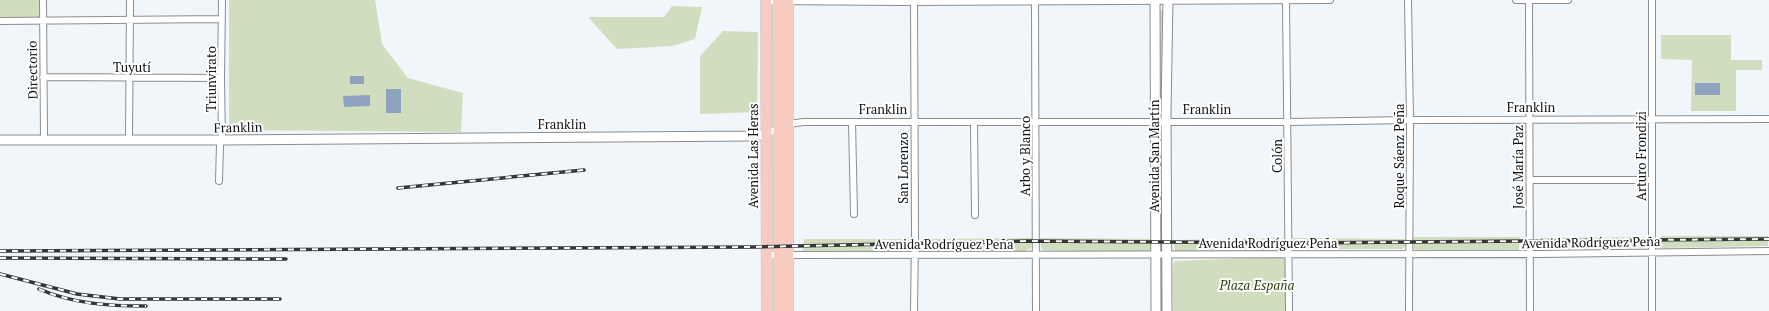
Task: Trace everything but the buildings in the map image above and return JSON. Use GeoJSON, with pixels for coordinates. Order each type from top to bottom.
{"type":"FeatureCollection","features":[{"type":"Feature","properties":{"kind":"main road","name":"Avenida Las Heras"},"geometry":{"type":"LineString","coordinates":[[766,0],[767,311]]}},
{"type":"Feature","properties":{"kind":"main road","name":"Avenida Las Heras"},"geometry":{"type":"LineString","coordinates":[[778,311],[783,255],[789,124],[783,0]]}},
{"type":"Feature","properties":{"kind":"main road","name":"Avenida Las Heras"},"geometry":{"type":"LineString","coordinates":[[783,0],[779,129],[783,255],[788,311]]}},
{"type":"Feature","properties":{"kind":"street","name":"Directorio"},"geometry":{"type":"LineString","coordinates":[[43,0],[44,140]]}},
{"type":"Feature","properties":{"kind":"street"},"geometry":{"type":"LineString","coordinates":[[130,0],[130,140]]}},
{"type":"Feature","properties":{"kind":"street","name":"Triunvirato"},"geometry":{"type":"LineString","coordinates":[[219,181],[220,145],[222,140],[222,0]]}},
{"type":"Feature","properties":{"kind":"street"},"geometry":{"type":"LineString","coordinates":[[766,0],[1330,0]]}},
{"type":"Feature","properties":{"kind":"street","name":"Avenida San Martín"},"geometry":{"type":"LineString","coordinates":[[1155,0],[1156,311]]}},
{"type":"Feature","properties":{"kind":"street","name":"Avenida San Martín"},"geometry":{"type":"LineString","coordinates":[[1167,311],[1166,121],[1168,0]]}},
{"type":"Feature","properties":{"kind":"street","name":"Colón"},"geometry":{"type":"LineString","coordinates":[[1286,0],[1289,311]]}},
{"type":"Feature","properties":{"kind":"street","name":"Roque Sáenz Peña"},"geometry":{"type":"LineString","coordinates":[[1408,0],[1410,120],[1409,311]]}},
{"type":"Feature","properties":{"kind":"street"},"geometry":{"type":"LineString","coordinates":[[1516,0],[1568,0]]}},
{"type":"Feature","properties":{"kind":"street","name":"José María Paz"},"geometry":{"type":"LineString","coordinates":[[1529,0],[1530,311]]}},
{"type":"Feature","properties":{"kind":"street","name":"Arturo Frondizi"},"geometry":{"type":"LineString","coordinates":[[1652,0],[1652,311]]}},
{"type":"Feature","properties":{"kind":"street","name":"San Lorenzo"},"geometry":{"type":"LineString","coordinates":[[914,1],[914,311]]}},
{"type":"Feature","properties":{"kind":"street","name":"Arbo y Blanco"},"geometry":{"type":"LineString","coordinates":[[1035,1],[1036,311]]}},
{"type":"Feature","properties":{"kind":"street"},"geometry":{"type":"LineString","coordinates":[[0,21],[222,19]]}},
{"type":"Feature","properties":{"kind":"street","name":"Tuyutí"},"geometry":{"type":"LineString","coordinates":[[43,78],[221,78]]}},
{"type":"Feature","properties":{"kind":"street","name":"Franklin"},"geometry":{"type":"LineString","coordinates":[[0,140],[747,136],[766,134],[789,124],[803,122],[1288,122],[1410,120],[1769,119]]}},
{"type":"Feature","properties":{"kind":"street"},"geometry":{"type":"LineString","coordinates":[[852,122],[854,214]]}},
{"type":"Feature","properties":{"kind":"street"},"geometry":{"type":"LineString","coordinates":[[974,122],[975,215]]}},
{"type":"Feature","properties":{"kind":"street"},"geometry":{"type":"LineString","coordinates":[[1530,180],[1652,180]]}},
{"type":"Feature","properties":{"kind":"street","name":"Avenida Rodríguez Peña"},"geometry":{"type":"LineString","coordinates":[[766,255],[1529,254],[1769,251]]}},
{"type":"Feature","properties":{"kind":"street"},"geometry":{"type":"LineString","coordinates":[[1156,295],[1167,295]]}},
{"type":"Feature","properties":{"kind":"green space"},"geometry":{"type":"Polygon","coordinates":[[[0,0],[39,0],[40,17],[0,18],[0,0]]]}},
{"type":"Feature","properties":{"kind":"green space"},"geometry":{"type":"Polygon","coordinates":[[[229,0],[375,0],[382,44],[408,78],[463,93],[461,132],[229,130],[229,0]]]}},
{"type":"Feature","properties":{"kind":"green space"},"geometry":{"type":"Polygon","coordinates":[[[672,6],[702,7],[695,39],[673,46],[617,49],[588,17],[664,17],[672,6]]]}},
{"type":"Feature","properties":{"kind":"green space"},"geometry":{"type":"Polygon","coordinates":[[[1160,10],[1164,11],[1163,112],[1159,110],[1158,12],[1160,10]]]}},
{"type":"Feature","properties":{"kind":"green space"},"geometry":{"type":"Polygon","coordinates":[[[775,13],[775,114],[770,114],[770,14],[775,13]]]}},
{"type":"Feature","properties":{"kind":"green space"},"geometry":{"type":"Polygon","coordinates":[[[723,31],[758,32],[757,112],[700,114],[700,56],[723,31]]]}},
{"type":"Feature","properties":{"kind":"green space"},"geometry":{"type":"Polygon","coordinates":[[[1661,35],[1731,35],[1731,60],[1762,60],[1762,70],[1736,70],[1736,111],[1691,111],[1692,60],[1661,59],[1661,35]]]}},
{"type":"Feature","properties":{"kind":"green space"},"geometry":{"type":"Polygon","coordinates":[[[1159,133],[1164,133],[1164,232],[1161,233],[1159,133]]]}},
{"type":"Feature","properties":{"kind":"green space"},"geometry":{"type":"Polygon","coordinates":[[[774,150],[773,237],[770,237],[770,151],[774,150]]]}},
{"type":"Feature","properties":{"kind":"green space"},"geometry":{"type":"Polygon","coordinates":[[[1661,236],[1768,236],[1768,246],[1661,248],[1661,236]]]}},
{"type":"Feature","properties":{"kind":"green space"},"geometry":{"type":"Polygon","coordinates":[[[1413,237],[1520,237],[1519,250],[1417,251],[1414,249],[1413,237]]]}},
{"type":"Feature","properties":{"kind":"green space"},"geometry":{"type":"Polygon","coordinates":[[[1645,237],[1645,247],[1540,250],[1540,238],[1645,237]]]}},
{"type":"Feature","properties":{"kind":"green space"},"geometry":{"type":"Polygon","coordinates":[[[1032,238],[1031,248],[1025,251],[927,251],[925,239],[1032,238]]]}},
{"type":"Feature","properties":{"kind":"green space"},"geometry":{"type":"Polygon","coordinates":[[[1040,238],[1153,239],[1153,248],[1147,253],[1043,250],[1041,248],[1040,238]]]}},
{"type":"Feature","properties":{"kind":"green space"},"geometry":{"type":"Polygon","coordinates":[[[1282,238],[1283,249],[1281,251],[1179,253],[1175,252],[1174,240],[1282,238]]]}},
{"type":"Feature","properties":{"kind":"green space"},"geometry":{"type":"Polygon","coordinates":[[[1293,238],[1405,239],[1406,246],[1402,249],[1296,249],[1293,247],[1293,238]]]}},
{"type":"Feature","properties":{"kind":"green space"},"geometry":{"type":"Polygon","coordinates":[[[804,239],[909,239],[911,240],[912,249],[907,251],[803,251],[804,239]]]}},
{"type":"Feature","properties":{"kind":"green space","name":"Plaza España"},"geometry":{"type":"Polygon","coordinates":[[[1282,257],[1285,260],[1286,311],[1173,311],[1173,264],[1175,261],[1282,257]]]}},
{"type":"Feature","properties":{"kind":"green space"},"geometry":{"type":"Polygon","coordinates":[[[771,263],[775,264],[775,308],[771,308],[771,263]]]}},
{"type":"Feature","properties":{"kind":"water"},"geometry":{"type":"Polygon","coordinates":[[[350,76],[364,76],[364,84],[350,84],[350,76]]]}},
{"type":"Feature","properties":{"kind":"water"},"geometry":{"type":"Polygon","coordinates":[[[1695,83],[1720,83],[1720,95],[1695,95],[1695,83]]]}},
{"type":"Feature","properties":{"kind":"water"},"geometry":{"type":"Polygon","coordinates":[[[386,89],[401,89],[401,113],[386,113],[386,89]]]}},
{"type":"Feature","properties":{"kind":"water"},"geometry":{"type":"Polygon","coordinates":[[[370,95],[370,106],[344,107],[343,96],[370,95]]]}},
{"type":"Feature","properties":{"kind":"railway"},"geometry":{"type":"LineString","coordinates":[[398,188],[584,170]]}},
{"type":"Feature","properties":{"kind":"railway"},"geometry":{"type":"LineString","coordinates":[[0,251],[756,247],[1027,241],[1300,243],[1769,239]]}},
{"type":"Feature","properties":{"kind":"railway"},"geometry":{"type":"LineString","coordinates":[[0,258],[286,259]]}},
{"type":"Feature","properties":{"kind":"railway"},"geometry":{"type":"LineString","coordinates":[[0,274],[77,294],[120,299],[280,299]]}},
{"type":"Feature","properties":{"kind":"railway"},"geometry":{"type":"LineString","coordinates":[[39,289],[78,301],[146,306]]}}]}
